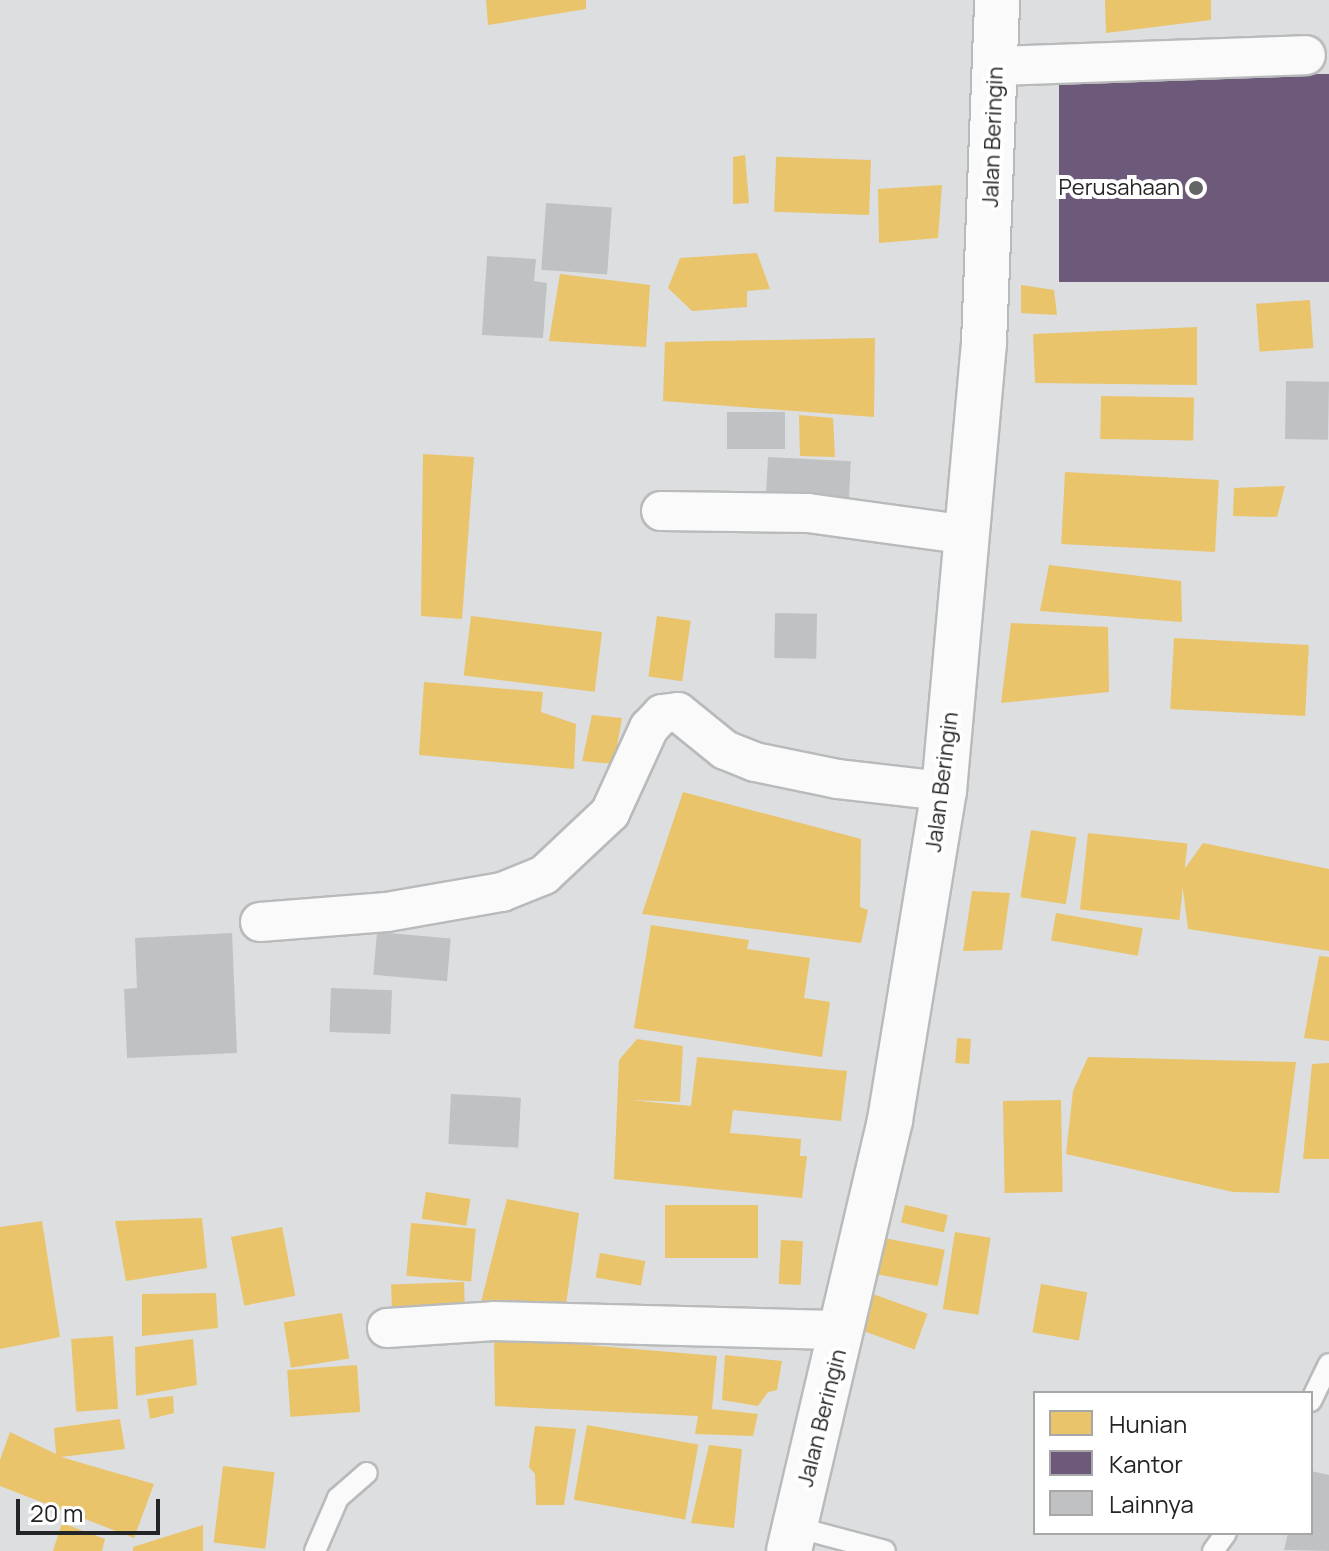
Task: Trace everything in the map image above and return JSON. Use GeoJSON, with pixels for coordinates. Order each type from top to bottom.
{"type":"FeatureCollection","features":[{"type":"Feature","properties":{"kind":"street","name":"Jalan Beringin"},"geometry":{"type":"LineString","coordinates":[[792,1539],[890,1120],[944,791],[984,343],[997,0]]}},
{"type":"Feature","properties":{"kind":"street"},"geometry":{"type":"LineString","coordinates":[[995,66],[1306,55]]}},
{"type":"Feature","properties":{"kind":"street"},"geometry":{"type":"LineString","coordinates":[[661,511],[808,513],[969,535]]}},
{"type":"Feature","properties":{"kind":"street"},"geometry":{"type":"LineString","coordinates":[[260,922],[387,912],[502,892],[544,875],[610,813],[649,728],[662,714],[678,712],[725,750],[755,762],[838,779],[944,791]]}},
{"type":"Feature","properties":{"kind":"street"},"geometry":{"type":"LineString","coordinates":[[387,1328],[494,1321],[843,1330]]}},
{"type":"Feature","properties":{"kind":"lane"},"geometry":{"type":"LineString","coordinates":[[1313,1397],[1329,1364]]}},
{"type":"Feature","properties":{"kind":"lane"},"geometry":{"type":"LineString","coordinates":[[315,1551],[338,1498],[367,1473]]}},
{"type":"Feature","properties":{"kind":"lane"},"geometry":{"type":"LineString","coordinates":[[792,1539],[885,1551]]}},
{"type":"Feature","properties":{"kind":"building: Hunian"},"geometry":{"type":"Polygon","coordinates":[[[486,0],[586,0],[586,9],[488,25],[486,0]]]}},
{"type":"Feature","properties":{"kind":"building: Hunian"},"geometry":{"type":"Polygon","coordinates":[[[1105,0],[1211,0],[1211,20],[1106,33],[1105,0]]]}},
{"type":"Feature","properties":{"kind":"building: Hunian"},"geometry":{"type":"Polygon","coordinates":[[[745,155],[749,203],[733,204],[733,157],[745,155]]]}},
{"type":"Feature","properties":{"kind":"building: Hunian"},"geometry":{"type":"Polygon","coordinates":[[[776,157],[871,160],[869,215],[774,212],[776,157]]]}},
{"type":"Feature","properties":{"kind":"building: Hunian"},"geometry":{"type":"Polygon","coordinates":[[[942,185],[938,238],[879,243],[878,189],[942,185]]]}},
{"type":"Feature","properties":{"kind":"building: Hunian"},"geometry":{"type":"Polygon","coordinates":[[[757,253],[770,289],[747,291],[747,307],[692,311],[668,288],[680,258],[757,253]]]}},
{"type":"Feature","properties":{"kind":"building: Hunian"},"geometry":{"type":"Polygon","coordinates":[[[560,274],[650,285],[646,347],[549,341],[560,274]]]}},
{"type":"Feature","properties":{"kind":"building: Hunian"},"geometry":{"type":"Polygon","coordinates":[[[1021,285],[1054,290],[1057,315],[1021,313],[1021,285]]]}},
{"type":"Feature","properties":{"kind":"building: Hunian"},"geometry":{"type":"Polygon","coordinates":[[[1310,300],[1313,348],[1259,352],[1256,304],[1310,300]]]}},
{"type":"Feature","properties":{"kind":"building: Hunian"},"geometry":{"type":"Polygon","coordinates":[[[1197,327],[1197,385],[1035,383],[1033,334],[1197,327]]]}},
{"type":"Feature","properties":{"kind":"building: Hunian"},"geometry":{"type":"Polygon","coordinates":[[[875,338],[874,417],[663,401],[665,342],[875,338]]]}},
{"type":"Feature","properties":{"kind":"building: Hunian"},"geometry":{"type":"Polygon","coordinates":[[[1101,396],[1194,398],[1193,441],[1100,439],[1101,396]]]}},
{"type":"Feature","properties":{"kind":"building: Hunian"},"geometry":{"type":"Polygon","coordinates":[[[799,415],[833,418],[835,457],[800,456],[799,415]]]}},
{"type":"Feature","properties":{"kind":"building: Hunian"},"geometry":{"type":"Polygon","coordinates":[[[423,454],[474,457],[462,619],[421,616],[423,454]]]}},
{"type":"Feature","properties":{"kind":"building: Hunian"},"geometry":{"type":"Polygon","coordinates":[[[1065,472],[1219,480],[1215,552],[1061,544],[1065,472]]]}},
{"type":"Feature","properties":{"kind":"building: Hunian"},"geometry":{"type":"Polygon","coordinates":[[[1285,486],[1277,517],[1233,516],[1234,488],[1285,486]]]}},
{"type":"Feature","properties":{"kind":"building: Hunian"},"geometry":{"type":"Polygon","coordinates":[[[1049,565],[1181,581],[1182,622],[1040,611],[1049,565]]]}},
{"type":"Feature","properties":{"kind":"building: Hunian"},"geometry":{"type":"Polygon","coordinates":[[[471,616],[602,632],[595,692],[464,676],[471,616]]]}},
{"type":"Feature","properties":{"kind":"building: Hunian"},"geometry":{"type":"Polygon","coordinates":[[[657,616],[691,621],[682,681],[649,676],[657,616]]]}},
{"type":"Feature","properties":{"kind":"building: Hunian"},"geometry":{"type":"Polygon","coordinates":[[[1011,623],[1108,627],[1109,692],[1001,703],[1011,623]]]}},
{"type":"Feature","properties":{"kind":"building: Hunian"},"geometry":{"type":"Polygon","coordinates":[[[1174,638],[1309,645],[1305,716],[1170,709],[1174,638]]]}},
{"type":"Feature","properties":{"kind":"building: Hunian"},"geometry":{"type":"Polygon","coordinates":[[[424,682],[543,692],[541,712],[576,724],[574,769],[419,755],[424,682]]]}},
{"type":"Feature","properties":{"kind":"building: Hunian"},"geometry":{"type":"Polygon","coordinates":[[[592,715],[622,718],[614,764],[582,761],[592,715]]]}},
{"type":"Feature","properties":{"kind":"building: Hunian"},"geometry":{"type":"Polygon","coordinates":[[[683,792],[861,839],[860,907],[868,910],[861,943],[642,914],[683,792]]]}},
{"type":"Feature","properties":{"kind":"building: Hunian"},"geometry":{"type":"Polygon","coordinates":[[[1031,830],[1076,837],[1066,904],[1020,897],[1031,830]]]}},
{"type":"Feature","properties":{"kind":"building: Hunian"},"geometry":{"type":"Polygon","coordinates":[[[1088,833],[1187,843],[1179,920],[1080,910],[1088,833]]]}},
{"type":"Feature","properties":{"kind":"building: Hunian"},"geometry":{"type":"Polygon","coordinates":[[[1203,843],[1329,869],[1329,951],[1188,929],[1181,874],[1203,843]]]}},
{"type":"Feature","properties":{"kind":"building: Hunian"},"geometry":{"type":"Polygon","coordinates":[[[972,891],[1010,893],[1002,950],[963,951],[972,891]]]}},
{"type":"Feature","properties":{"kind":"building: Hunian"},"geometry":{"type":"Polygon","coordinates":[[[1056,913],[1143,928],[1138,956],[1051,941],[1056,913]]]}},
{"type":"Feature","properties":{"kind":"building: Hunian"},"geometry":{"type":"Polygon","coordinates":[[[651,925],[749,940],[747,949],[810,958],[804,998],[830,1002],[822,1057],[634,1028],[651,925]]]}},
{"type":"Feature","properties":{"kind":"building: Hunian"},"geometry":{"type":"Polygon","coordinates":[[[1319,956],[1329,957],[1329,1041],[1304,1038],[1319,956]]]}},
{"type":"Feature","properties":{"kind":"building: Hunian"},"geometry":{"type":"Polygon","coordinates":[[[957,1038],[971,1039],[969,1064],[955,1063],[957,1038]]]}},
{"type":"Feature","properties":{"kind":"building: Hunian"},"geometry":{"type":"Polygon","coordinates":[[[637,1039],[683,1046],[680,1102],[630,1100],[691,1106],[697,1057],[847,1071],[841,1121],[733,1110],[730,1133],[801,1139],[800,1156],[807,1156],[802,1198],[614,1179],[619,1060],[637,1039]]]}},
{"type":"Feature","properties":{"kind":"building: Hunian"},"geometry":{"type":"Polygon","coordinates":[[[1088,1057],[1296,1062],[1279,1193],[1233,1192],[1066,1154],[1073,1091],[1088,1057]]]}},
{"type":"Feature","properties":{"kind":"building: Hunian"},"geometry":{"type":"Polygon","coordinates":[[[1329,1063],[1329,1159],[1303,1159],[1312,1064],[1329,1063]]]}},
{"type":"Feature","properties":{"kind":"building: Hunian"},"geometry":{"type":"Polygon","coordinates":[[[1061,1100],[1063,1192],[1005,1193],[1003,1101],[1061,1100]]]}},
{"type":"Feature","properties":{"kind":"building: Hunian"},"geometry":{"type":"Polygon","coordinates":[[[426,1192],[470,1199],[466,1226],[422,1219],[426,1192]]]}},
{"type":"Feature","properties":{"kind":"building: Hunian"},"geometry":{"type":"Polygon","coordinates":[[[507,1199],[579,1213],[565,1312],[481,1302],[507,1199]]]}},
{"type":"Feature","properties":{"kind":"building: Hunian"},"geometry":{"type":"Polygon","coordinates":[[[665,1205],[758,1205],[758,1258],[665,1258],[665,1205]]]}},
{"type":"Feature","properties":{"kind":"building: Hunian"},"geometry":{"type":"Polygon","coordinates":[[[905,1205],[948,1215],[944,1232],[901,1223],[905,1205]]]}},
{"type":"Feature","properties":{"kind":"building: Hunian"},"geometry":{"type":"Polygon","coordinates":[[[202,1218],[207,1268],[126,1281],[115,1221],[202,1218]]]}},
{"type":"Feature","properties":{"kind":"building: Hunian"},"geometry":{"type":"Polygon","coordinates":[[[42,1221],[60,1337],[0,1349],[0,1227],[42,1221]]]}},
{"type":"Feature","properties":{"kind":"building: Hunian"},"geometry":{"type":"Polygon","coordinates":[[[411,1223],[476,1229],[471,1281],[406,1276],[411,1223]]]}},
{"type":"Feature","properties":{"kind":"building: Hunian"},"geometry":{"type":"Polygon","coordinates":[[[282,1227],[295,1296],[244,1306],[231,1237],[282,1227]]]}},
{"type":"Feature","properties":{"kind":"building: Hunian"},"geometry":{"type":"Polygon","coordinates":[[[955,1232],[991,1238],[978,1315],[943,1309],[955,1232]]]}},
{"type":"Feature","properties":{"kind":"building: Hunian"},"geometry":{"type":"Polygon","coordinates":[[[879,1237],[945,1250],[938,1286],[872,1273],[879,1237]]]}},
{"type":"Feature","properties":{"kind":"building: Hunian"},"geometry":{"type":"Polygon","coordinates":[[[781,1240],[803,1241],[801,1285],[779,1284],[781,1240]]]}},
{"type":"Feature","properties":{"kind":"building: Hunian"},"geometry":{"type":"Polygon","coordinates":[[[600,1253],[645,1261],[641,1286],[596,1278],[600,1253]]]}},
{"type":"Feature","properties":{"kind":"building: Hunian"},"geometry":{"type":"Polygon","coordinates":[[[464,1282],[465,1318],[392,1321],[391,1285],[464,1282]]]}},
{"type":"Feature","properties":{"kind":"building: Hunian"},"geometry":{"type":"Polygon","coordinates":[[[1041,1284],[1087,1292],[1079,1340],[1032,1332],[1041,1284]]]}},
{"type":"Feature","properties":{"kind":"building: Hunian"},"geometry":{"type":"Polygon","coordinates":[[[216,1293],[218,1328],[142,1336],[142,1294],[216,1293]]]}},
{"type":"Feature","properties":{"kind":"building: Hunian"},"geometry":{"type":"Polygon","coordinates":[[[873,1294],[928,1314],[915,1350],[860,1330],[873,1294]]]}},
{"type":"Feature","properties":{"kind":"building: Hunian"},"geometry":{"type":"Polygon","coordinates":[[[342,1313],[349,1358],[291,1368],[284,1322],[342,1313]]]}},
{"type":"Feature","properties":{"kind":"building: Hunian"},"geometry":{"type":"Polygon","coordinates":[[[113,1336],[118,1409],[76,1412],[71,1339],[113,1336]]]}},
{"type":"Feature","properties":{"kind":"building: Hunian"},"geometry":{"type":"Polygon","coordinates":[[[494,1337],[717,1356],[712,1409],[758,1414],[753,1436],[695,1434],[698,1416],[495,1406],[494,1337]]]}},
{"type":"Feature","properties":{"kind":"building: Hunian"},"geometry":{"type":"Polygon","coordinates":[[[193,1339],[197,1385],[136,1396],[135,1347],[193,1339]]]}},
{"type":"Feature","properties":{"kind":"building: Hunian"},"geometry":{"type":"Polygon","coordinates":[[[725,1355],[782,1361],[777,1390],[768,1392],[758,1406],[722,1400],[725,1355]]]}},
{"type":"Feature","properties":{"kind":"building: Hunian"},"geometry":{"type":"Polygon","coordinates":[[[357,1365],[360,1412],[290,1417],[287,1370],[357,1365]]]}},
{"type":"Feature","properties":{"kind":"building: Hunian"},"geometry":{"type":"Polygon","coordinates":[[[173,1396],[174,1413],[150,1419],[147,1399],[173,1396]]]}},
{"type":"Feature","properties":{"kind":"building: Hunian"},"geometry":{"type":"Polygon","coordinates":[[[120,1419],[125,1449],[61,1457],[154,1484],[134,1538],[0,1486],[0,1460],[10,1432],[56,1454],[54,1428],[120,1419]]]}},
{"type":"Feature","properties":{"kind":"building: Hunian"},"geometry":{"type":"Polygon","coordinates":[[[587,1425],[698,1445],[685,1519],[574,1500],[587,1425]]]}},
{"type":"Feature","properties":{"kind":"building: Hunian"},"geometry":{"type":"Polygon","coordinates":[[[535,1426],[576,1429],[564,1505],[536,1505],[535,1474],[529,1467],[535,1426]]]}},
{"type":"Feature","properties":{"kind":"building: Hunian"},"geometry":{"type":"Polygon","coordinates":[[[709,1445],[742,1449],[734,1528],[691,1523],[709,1445]]]}},
{"type":"Feature","properties":{"kind":"building: Hunian"},"geometry":{"type":"Polygon","coordinates":[[[223,1466],[275,1472],[265,1549],[214,1542],[223,1466]]]}},
{"type":"Feature","properties":{"kind":"building: Hunian"},"geometry":{"type":"Polygon","coordinates":[[[62,1523],[105,1539],[102,1551],[53,1551],[62,1523]]]}},
{"type":"Feature","properties":{"kind":"building: Hunian"},"geometry":{"type":"Polygon","coordinates":[[[203,1525],[203,1551],[133,1551],[133,1547],[203,1525]]]}},
{"type":"Feature","properties":{"kind":"building: Kantor","name":"Perusahaan"},"geometry":{"type":"Polygon","coordinates":[[[1059,74],[1329,74],[1329,282],[1059,282],[1059,74]]]}},
{"type":"Feature","properties":{"kind":"building: Lainnya"},"geometry":{"type":"Polygon","coordinates":[[[546,203],[612,208],[607,274],[541,270],[546,203]]]}},
{"type":"Feature","properties":{"kind":"building: Lainnya"},"geometry":{"type":"Polygon","coordinates":[[[487,256],[536,259],[534,281],[547,283],[543,338],[482,335],[487,256]]]}},
{"type":"Feature","properties":{"kind":"building: Lainnya"},"geometry":{"type":"Polygon","coordinates":[[[1286,381],[1329,382],[1328,440],[1285,439],[1286,381]]]}},
{"type":"Feature","properties":{"kind":"building: Lainnya"},"geometry":{"type":"Polygon","coordinates":[[[727,412],[785,412],[785,449],[727,449],[727,412]]]}},
{"type":"Feature","properties":{"kind":"building: Lainnya"},"geometry":{"type":"Polygon","coordinates":[[[768,457],[851,461],[849,506],[766,502],[768,457]]]}},
{"type":"Feature","properties":{"kind":"building: Lainnya"},"geometry":{"type":"Polygon","coordinates":[[[775,613],[817,614],[816,659],[774,658],[775,613]]]}},
{"type":"Feature","properties":{"kind":"building: Lainnya"},"geometry":{"type":"Polygon","coordinates":[[[377,932],[451,938],[447,981],[373,975],[377,932]]]}},
{"type":"Feature","properties":{"kind":"building: Lainnya"},"geometry":{"type":"Polygon","coordinates":[[[232,933],[237,1053],[127,1058],[124,989],[137,988],[135,938],[232,933]]]}},
{"type":"Feature","properties":{"kind":"building: Lainnya"},"geometry":{"type":"Polygon","coordinates":[[[331,988],[392,990],[390,1034],[329,1032],[331,988]]]}},
{"type":"Feature","properties":{"kind":"building: Lainnya"},"geometry":{"type":"Polygon","coordinates":[[[451,1094],[521,1098],[518,1148],[448,1144],[451,1094]]]}},
{"type":"Feature","properties":{"kind":"building: Lainnya"},"geometry":{"type":"Polygon","coordinates":[[[1313,1471],[1329,1475],[1329,1551],[1284,1550],[1288,1535],[1313,1535],[1313,1471]]]}},
{"type":"Feature","properties":{"kind":"place","name":"Perusahaan"},"geometry":{"type":"Point","coordinates":[1196,188]}}]}
